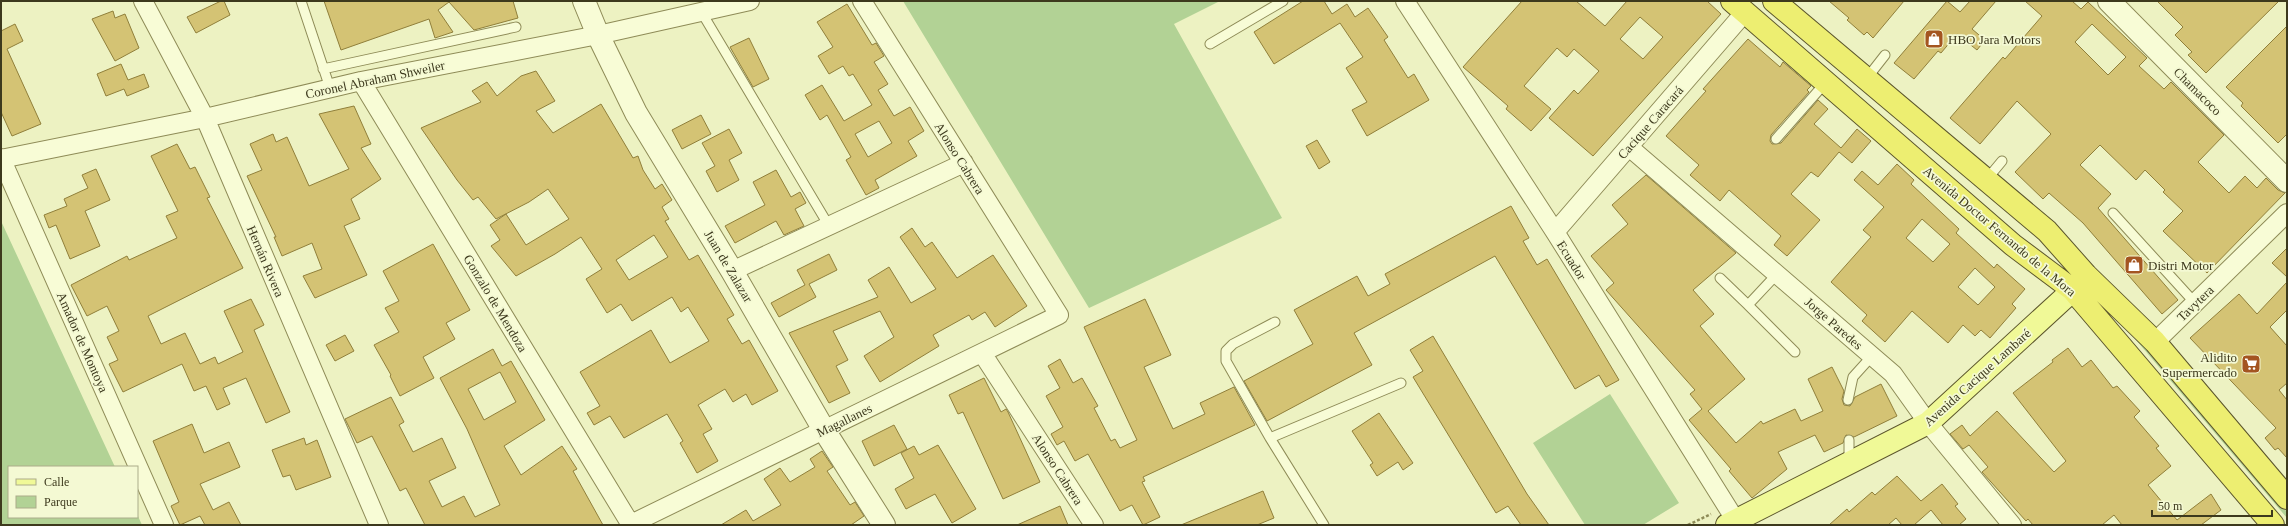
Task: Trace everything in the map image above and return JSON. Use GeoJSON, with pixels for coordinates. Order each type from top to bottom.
{"type":"FeatureCollection","features":[{"type":"Feature","properties":{"kind":"highway","name":"Avenida Doctor Fernando de la Mora"},"geometry":{"type":"LineString","coordinates":[[1774,1],[2047,231],[2080,283],[2271,524]]}},
{"type":"Feature","properties":{"kind":"highway","name":"Avenida Doctor Fernando de la Mora"},"geometry":{"type":"LineString","coordinates":[[1739,6],[2013,245],[2080,283],[2155,342],[2287,498]]}},
{"type":"Feature","properties":{"kind":"main road","name":"Avenida Cacique Lambaré"},"geometry":{"type":"LineString","coordinates":[[1731,523],[1928,423],[2080,283]]}},
{"type":"Feature","properties":{"kind":"street","name":"Hernán Rivera"},"geometry":{"type":"LineString","coordinates":[[143,1],[205,118],[379,525]]}},
{"type":"Feature","properties":{"kind":"street","name":"Juan de Zalazar"},"geometry":{"type":"LineString","coordinates":[[584,1],[598,35],[636,112],[732,271],[824,430],[884,525]]}},
{"type":"Feature","properties":{"kind":"street","name":"Coronel Abraham Shweiler"},"geometry":{"type":"LineString","coordinates":[[1,159],[205,118],[361,81],[598,35],[702,13],[750,1]]}},
{"type":"Feature","properties":{"kind":"street","name":"Alonso Cabrera"},"geometry":{"type":"LineString","coordinates":[[862,1],[1060,315]]}},
{"type":"Feature","properties":{"kind":"street","name":"Ecuador"},"geometry":{"type":"LineString","coordinates":[[1405,1],[1555,232],[1731,523]]}},
{"type":"Feature","properties":{"kind":"street","name":"Chamacoco"},"geometry":{"type":"LineString","coordinates":[[2109,1],[2287,181]]}},
{"type":"Feature","properties":{"kind":"street","name":"Cacique Caracará"},"geometry":{"type":"LineString","coordinates":[[1555,232],[1629,147],[1739,6]]}},
{"type":"Feature","properties":{"kind":"street","name":"Gonzalo de Mendoza"},"geometry":{"type":"LineString","coordinates":[[361,81],[630,525]]}},
{"type":"Feature","properties":{"kind":"street","name":"Jorge Paredes"},"geometry":{"type":"LineString","coordinates":[[1629,147],[1893,374],[1928,423],[2012,525]]}},
{"type":"Feature","properties":{"kind":"street","name":"Amador de Montoya"},"geometry":{"type":"LineString","coordinates":[[1,159],[138,466]]}},
{"type":"Feature","properties":{"kind":"street"},"geometry":{"type":"LineString","coordinates":[[732,271],[964,163]]}},
{"type":"Feature","properties":{"kind":"street","name":"Tavytera"},"geometry":{"type":"LineString","coordinates":[[2155,342],[2287,213]]}},
{"type":"Feature","properties":{"kind":"street","name":"Magallanes"},"geometry":{"type":"LineString","coordinates":[[630,525],[1060,315]]}},
{"type":"Feature","properties":{"kind":"street","name":"Alonso Cabrera"},"geometry":{"type":"LineString","coordinates":[[982,353],[1094,525]]}},
{"type":"Feature","properties":{"kind":"street","name":"Amador de Montoya"},"geometry":{"type":"LineString","coordinates":[[138,467],[164,525]]}},
{"type":"Feature","properties":{"kind":"lane"},"geometry":{"type":"LineString","coordinates":[[301,1],[330,88]]}},
{"type":"Feature","properties":{"kind":"lane"},"geometry":{"type":"LineString","coordinates":[[1210,44],[1283,1]]}},
{"type":"Feature","properties":{"kind":"lane"},"geometry":{"type":"LineString","coordinates":[[702,13],[829,226]]}},
{"type":"Feature","properties":{"kind":"lane"},"geometry":{"type":"LineString","coordinates":[[323,69],[516,27]]}},
{"type":"Feature","properties":{"kind":"lane"},"geometry":{"type":"LineString","coordinates":[[1867,78],[1885,56]]}},
{"type":"Feature","properties":{"kind":"lane"},"geometry":{"type":"LineString","coordinates":[[1776,139],[1826,82]]}},
{"type":"Feature","properties":{"kind":"lane"},"geometry":{"type":"LineString","coordinates":[[1987,179],[2002,161]]}},
{"type":"Feature","properties":{"kind":"lane"},"geometry":{"type":"LineString","coordinates":[[2113,213],[2195,303]]}},
{"type":"Feature","properties":{"kind":"lane"},"geometry":{"type":"LineString","coordinates":[[1748,305],[1777,274]]}},
{"type":"Feature","properties":{"kind":"lane"},"geometry":{"type":"LineString","coordinates":[[1720,278],[1795,352]]}},
{"type":"Feature","properties":{"kind":"lane"},"geometry":{"type":"LineString","coordinates":[[1275,322],[1233,344],[1226,351],[1226,361],[1270,438],[1324,525]]}},
{"type":"Feature","properties":{"kind":"lane"},"geometry":{"type":"LineString","coordinates":[[1848,400],[1853,377],[1872,356]]}},
{"type":"Feature","properties":{"kind":"lane"},"geometry":{"type":"LineString","coordinates":[[1270,438],[1401,383]]}},
{"type":"Feature","properties":{"kind":"lane"},"geometry":{"type":"LineString","coordinates":[[1849,440],[1849,463]]}},
{"type":"Feature","properties":{"kind":"green space"},"geometry":{"type":"Polygon","coordinates":[[[903,1],[1220,1],[1174,24],[1282,218],[1089,308],[903,1]]]}},
{"type":"Feature","properties":{"kind":"green space"},"geometry":{"type":"Polygon","coordinates":[[[1,221],[115,466],[8,466],[8,518],[138,518],[138,516],[142,525],[1,525],[1,221]]]}},
{"type":"Feature","properties":{"kind":"green space"},"geometry":{"type":"Polygon","coordinates":[[[2131,334],[2154,355],[2287,512],[2287,518],[2131,334]]]}},
{"type":"Feature","properties":{"kind":"green space"},"geometry":{"type":"Polygon","coordinates":[[[1610,394],[1679,503],[1643,525],[1585,525],[1533,443],[1610,394]]]}},
{"type":"Feature","properties":{"kind":"building"},"geometry":{"type":"Polygon","coordinates":[[[224,1],[230,15],[196,33],[187,17],[224,1]]]}},
{"type":"Feature","properties":{"kind":"building"},"geometry":{"type":"Polygon","coordinates":[[[324,1],[513,1],[518,18],[474,30],[449,2],[438,10],[453,32],[435,38],[429,19],[341,50],[324,1]]]}},
{"type":"Feature","properties":{"kind":"building"},"geometry":{"type":"Polygon","coordinates":[[[1303,1],[1324,1],[1332,14],[1347,4],[1355,17],[1368,8],[1388,37],[1384,40],[1408,78],[1414,74],[1429,100],[1367,136],[1352,110],[1367,102],[1346,68],[1363,57],[1340,23],[1274,64],[1254,32],[1303,1]]]}},
{"type":"Feature","properties":{"kind":"building"},"geometry":{"type":"Polygon","coordinates":[[[1522,1],[1576,1],[1605,26],[1627,1],[1707,1],[1721,14],[1593,156],[1549,118],[1574,90],[1578,94],[1599,71],[1574,49],[1567,57],[1557,48],[1524,86],[1551,109],[1531,131],[1506,109],[1508,106],[1463,67],[1522,1]],[[1640,17],[1620,39],[1643,59],[1663,37],[1640,17]]]}},
{"type":"Feature","properties":{"kind":"building"},"geometry":{"type":"Polygon","coordinates":[[[1829,1],[1904,1],[1873,38],[1867,32],[1864,35],[1847,20],[1849,18],[1829,1]]]}},
{"type":"Feature","properties":{"kind":"building"},"geometry":{"type":"Polygon","coordinates":[[[1947,1],[1960,12],[1970,1],[1996,1],[1972,29],[1985,40],[1977,50],[1957,34],[1941,53],[1938,51],[1914,79],[1894,63],[1947,1]]]}},
{"type":"Feature","properties":{"kind":"building"},"geometry":{"type":"Polygon","coordinates":[[[2025,1],[2072,1],[2081,9],[2088,2],[2147,58],[2139,66],[2164,89],[2171,82],[2224,135],[2198,162],[2229,193],[2245,176],[2257,188],[2266,178],[2278,190],[2285,193],[2207,273],[2163,231],[2183,211],[2163,192],[2165,190],[2145,170],[2136,180],[2100,145],[2080,165],[2111,194],[2098,208],[2178,300],[2162,314],[2083,223],[2049,193],[2043,199],[2015,172],[2051,134],[2017,101],[1980,144],[1950,118],[2003,57],[2005,59],[2042,16],[2025,1]],[[2092,24],[2075,42],[2108,75],[2126,57],[2092,24]]]}},
{"type":"Feature","properties":{"kind":"building"},"geometry":{"type":"Polygon","coordinates":[[[2157,1],[2279,1],[2206,73],[2188,55],[2192,52],[2175,35],[2183,27],[2157,1]]]}},
{"type":"Feature","properties":{"kind":"building"},"geometry":{"type":"Polygon","coordinates":[[[847,4],[872,45],[876,43],[884,56],[874,62],[888,84],[878,90],[894,116],[910,107],[924,131],[908,141],[917,156],[875,180],[879,188],[866,195],[846,160],[851,157],[827,115],[820,120],[805,95],[822,85],[844,121],[872,105],[853,74],[849,76],[843,66],[829,74],[818,56],[833,47],[817,22],[847,4]],[[879,121],[855,134],[868,157],[892,143],[879,121]]]}},
{"type":"Feature","properties":{"kind":"building"},"geometry":{"type":"Polygon","coordinates":[[[113,11],[115,18],[125,14],[139,48],[115,61],[92,19],[113,11]]]}},
{"type":"Feature","properties":{"kind":"building"},"geometry":{"type":"Polygon","coordinates":[[[15,24],[23,41],[7,49],[41,124],[12,136],[1,112],[1,31],[15,24]]]}},
{"type":"Feature","properties":{"kind":"building"},"geometry":{"type":"Polygon","coordinates":[[[2287,26],[2287,134],[2278,143],[2241,106],[2243,103],[2226,87],[2287,26]]]}},
{"type":"Feature","properties":{"kind":"building"},"geometry":{"type":"Polygon","coordinates":[[[749,38],[769,79],[753,87],[730,47],[749,38]]]}},
{"type":"Feature","properties":{"kind":"building"},"geometry":{"type":"Polygon","coordinates":[[[1748,39],[1780,67],[1783,62],[1811,86],[1807,90],[1809,92],[1771,135],[1770,141],[1772,144],[1781,143],[1818,100],[1828,109],[1814,124],[1841,148],[1857,129],[1871,141],[1852,163],[1839,152],[1818,177],[1811,172],[1791,194],[1820,220],[1787,256],[1774,245],[1781,236],[1729,190],[1720,201],[1690,175],[1699,165],[1666,136],[1706,91],[1703,89],[1748,39]]]}},
{"type":"Feature","properties":{"kind":"building"},"geometry":{"type":"Polygon","coordinates":[[[121,64],[128,80],[144,74],[149,87],[127,96],[124,89],[106,96],[97,74],[121,64]]]}},
{"type":"Feature","properties":{"kind":"building"},"geometry":{"type":"Polygon","coordinates":[[[536,71],[555,101],[536,111],[553,133],[601,104],[633,158],[638,156],[643,170],[655,189],[662,184],[672,200],[662,207],[669,219],[665,221],[689,260],[698,255],[734,315],[727,319],[742,344],[749,340],[778,391],[752,405],[746,394],[733,402],[725,389],[698,405],[712,429],[703,434],[718,461],[697,473],[680,443],[683,441],[667,414],[624,438],[610,416],[594,425],[587,413],[600,406],[580,372],[651,330],[670,363],[709,341],[688,307],[681,312],[672,297],[632,321],[621,304],[607,313],[586,279],[602,269],[581,237],[555,254],[516,276],[491,246],[500,240],[490,225],[506,214],[526,245],[569,219],[548,189],[529,202],[496,219],[478,197],[473,200],[457,180],[421,128],[481,102],[472,91],[487,82],[497,96],[521,76],[536,71]],[[654,235],[616,260],[629,280],[668,257],[654,235]]]}},
{"type":"Feature","properties":{"kind":"building"},"geometry":{"type":"Polygon","coordinates":[[[354,106],[371,144],[361,148],[381,179],[351,199],[360,219],[344,226],[367,275],[315,298],[303,276],[322,269],[312,243],[282,256],[274,237],[276,237],[247,176],[262,170],[250,144],[273,134],[276,142],[287,137],[309,186],[349,169],[319,114],[354,106]]]}},
{"type":"Feature","properties":{"kind":"building"},"geometry":{"type":"Polygon","coordinates":[[[701,115],[711,134],[682,149],[672,130],[701,115]]]}},
{"type":"Feature","properties":{"kind":"building"},"geometry":{"type":"Polygon","coordinates":[[[729,129],[742,153],[729,160],[739,180],[717,192],[706,171],[715,166],[702,143],[729,129]]]}},
{"type":"Feature","properties":{"kind":"building"},"geometry":{"type":"Polygon","coordinates":[[[1317,140],[1330,162],[1319,169],[1306,146],[1317,140]]]}},
{"type":"Feature","properties":{"kind":"building"},"geometry":{"type":"Polygon","coordinates":[[[177,144],[190,169],[195,167],[210,197],[207,198],[243,268],[148,316],[161,344],[185,333],[200,364],[215,357],[218,364],[243,352],[224,311],[251,299],[264,325],[254,330],[290,412],[266,423],[246,378],[223,388],[230,404],[217,410],[206,386],[194,391],[182,364],[123,392],[109,364],[118,360],[107,337],[119,331],[107,306],[87,316],[71,285],[127,256],[129,260],[177,238],[166,216],[178,211],[151,156],[177,144]]]}},
{"type":"Feature","properties":{"kind":"building"},"geometry":{"type":"Polygon","coordinates":[[[1897,164],[1914,180],[1911,184],[1959,229],[1956,233],[1994,268],[1997,264],[2025,289],[2012,304],[2016,308],[1990,338],[1981,330],[1975,336],[1963,325],[1948,343],[1912,311],[1885,342],[1862,321],[1867,315],[1831,282],[1871,237],[1863,230],[1884,207],[1854,180],[1862,171],[1878,185],[1897,164]],[[1922,219],[1906,238],[1933,262],[1950,244],[1922,219]],[[1975,268],[1958,287],[1978,305],[1995,287],[1975,268]]]}},
{"type":"Feature","properties":{"kind":"building"},"geometry":{"type":"Polygon","coordinates":[[[96,169],[110,200],[85,211],[100,246],[70,259],[56,225],[49,228],[44,215],[67,206],[64,199],[88,188],[82,175],[96,169]]]}},
{"type":"Feature","properties":{"kind":"building"},"geometry":{"type":"Polygon","coordinates":[[[776,170],[791,197],[800,192],[806,203],[795,209],[804,226],[784,235],[776,221],[735,243],[725,226],[765,205],[753,182],[776,170]]]}},
{"type":"Feature","properties":{"kind":"building"},"geometry":{"type":"Polygon","coordinates":[[[1646,175],[1736,253],[1693,290],[1714,314],[1700,326],[1745,379],[1708,411],[1736,443],[1761,421],[1763,424],[1795,409],[1801,421],[1823,411],[1808,379],[1832,367],[1844,391],[1842,399],[1844,405],[1850,406],[1855,397],[1881,384],[1897,416],[1854,437],[1846,435],[1843,443],[1824,452],[1815,435],[1778,452],[1787,469],[1752,498],[1729,471],[1731,469],[1689,420],[1702,409],[1690,394],[1695,390],[1606,290],[1614,283],[1591,256],[1628,224],[1612,205],[1646,175]]]}},
{"type":"Feature","properties":{"kind":"building"},"geometry":{"type":"Polygon","coordinates":[[[1511,206],[1529,238],[1523,241],[1537,265],[1547,259],[1619,380],[1606,387],[1599,375],[1575,389],[1495,256],[1354,333],[1372,365],[1267,421],[1244,381],[1313,344],[1294,310],[1357,276],[1368,296],[1390,284],[1385,274],[1511,206]]]}},
{"type":"Feature","properties":{"kind":"building"},"geometry":{"type":"Polygon","coordinates":[[[912,228],[925,247],[932,242],[957,278],[993,255],[1027,306],[995,327],[985,312],[972,320],[969,315],[933,335],[939,346],[880,382],[864,356],[894,337],[880,311],[833,331],[848,360],[836,366],[850,393],[829,403],[789,333],[878,297],[868,280],[889,267],[911,303],[936,289],[900,237],[912,228]]]}},
{"type":"Feature","properties":{"kind":"building"},"geometry":{"type":"Polygon","coordinates":[[[433,244],[470,310],[446,323],[455,339],[423,357],[434,378],[400,396],[390,376],[391,375],[374,345],[399,332],[385,308],[399,301],[383,271],[433,244]]]}},
{"type":"Feature","properties":{"kind":"building"},"geometry":{"type":"Polygon","coordinates":[[[2287,248],[2287,277],[2272,263],[2287,248]]]}},
{"type":"Feature","properties":{"kind":"building"},"geometry":{"type":"Polygon","coordinates":[[[829,254],[837,270],[809,284],[816,297],[779,317],[771,303],[805,285],[797,270],[829,254]]]}},
{"type":"Feature","properties":{"kind":"building","name":"Alidito Supermercado"},"geometry":{"type":"Polygon","coordinates":[[[2287,282],[2287,310],[2270,327],[2287,346],[2287,383],[2279,390],[2287,400],[2287,458],[2278,448],[2275,450],[2265,438],[2276,428],[2190,338],[2239,294],[2257,314],[2287,282]]]}},
{"type":"Feature","properties":{"kind":"building"},"geometry":{"type":"Polygon","coordinates":[[[1145,299],[1171,355],[1144,367],[1173,429],[1205,414],[1200,403],[1234,387],[1255,425],[1143,477],[1145,481],[1142,482],[1160,517],[1143,525],[1132,505],[1120,511],[1088,454],[1075,461],[1064,441],[1057,445],[1051,434],[1063,427],[1046,396],[1060,388],[1048,366],[1060,359],[1073,383],[1082,378],[1098,406],[1094,408],[1111,441],[1115,439],[1120,448],[1137,440],[1084,327],[1145,299]]]}},
{"type":"Feature","properties":{"kind":"building"},"geometry":{"type":"Polygon","coordinates":[[[345,335],[354,351],[335,361],[326,345],[345,335]]]}},
{"type":"Feature","properties":{"kind":"building"},"geometry":{"type":"Polygon","coordinates":[[[1433,336],[1527,494],[1549,525],[1521,525],[1508,506],[1496,513],[1413,377],[1423,371],[1410,350],[1433,336]]]}},
{"type":"Feature","properties":{"kind":"building"},"geometry":{"type":"Polygon","coordinates":[[[2068,348],[2082,367],[2091,360],[2113,388],[2117,386],[2140,411],[2134,417],[2159,446],[2156,448],[2171,466],[2148,485],[2177,520],[2211,494],[2221,510],[2201,525],[2122,525],[2114,515],[2102,525],[2033,525],[2028,519],[2026,521],[1982,472],[1988,467],[1969,445],[1963,449],[1950,434],[1962,425],[1970,436],[1997,411],[2054,472],[2066,461],[2013,393],[2053,362],[2052,360],[2068,348]]]}},
{"type":"Feature","properties":{"kind":"building"},"geometry":{"type":"Polygon","coordinates":[[[493,349],[502,366],[511,361],[545,420],[504,446],[521,475],[562,446],[577,469],[573,471],[603,525],[425,525],[406,488],[400,491],[372,436],[357,443],[345,419],[391,397],[404,422],[399,425],[413,452],[442,438],[456,468],[429,481],[442,507],[464,496],[475,517],[500,505],[467,429],[440,378],[493,349]],[[500,372],[468,389],[484,420],[516,402],[500,372]]]}},
{"type":"Feature","properties":{"kind":"building"},"geometry":{"type":"Polygon","coordinates":[[[984,378],[1001,412],[1006,409],[1008,412],[1040,482],[1003,499],[963,412],[958,414],[949,395],[984,378]]]}},
{"type":"Feature","properties":{"kind":"building"},"geometry":{"type":"Polygon","coordinates":[[[1379,413],[1413,463],[1403,470],[1398,462],[1377,476],[1370,465],[1373,463],[1352,431],[1379,413]]]}},
{"type":"Feature","properties":{"kind":"building"},"geometry":{"type":"Polygon","coordinates":[[[192,424],[204,453],[229,442],[240,467],[200,484],[213,510],[229,502],[241,525],[205,525],[200,516],[180,525],[171,506],[179,502],[153,441],[192,424]]]}},
{"type":"Feature","properties":{"kind":"building"},"geometry":{"type":"Polygon","coordinates":[[[894,425],[907,449],[874,466],[862,441],[894,425]]]}},
{"type":"Feature","properties":{"kind":"building"},"geometry":{"type":"Polygon","coordinates":[[[304,438],[306,445],[317,440],[331,477],[296,490],[290,475],[283,477],[272,450],[304,438]]]}},
{"type":"Feature","properties":{"kind":"building"},"geometry":{"type":"Polygon","coordinates":[[[938,445],[976,509],[952,523],[935,494],[906,509],[895,489],[914,478],[901,453],[914,446],[919,455],[938,445]]]}},
{"type":"Feature","properties":{"kind":"building"},"geometry":{"type":"Polygon","coordinates":[[[822,451],[833,467],[827,471],[850,505],[855,502],[864,516],[851,525],[721,525],[746,510],[753,521],[781,505],[764,479],[780,468],[790,482],[815,467],[810,459],[822,451]]]}},
{"type":"Feature","properties":{"kind":"building"},"geometry":{"type":"Polygon","coordinates":[[[1897,476],[1921,501],[1942,484],[1958,504],[1955,506],[1966,519],[1959,525],[1943,525],[1931,510],[1914,525],[1902,525],[1896,518],[1888,525],[1829,525],[1847,509],[1849,512],[1872,492],[1875,495],[1897,476]]]}},
{"type":"Feature","properties":{"kind":"building"},"geometry":{"type":"Polygon","coordinates":[[[1263,491],[1274,518],[1257,525],[1181,525],[1263,491]]]}},
{"type":"Feature","properties":{"kind":"building"},"geometry":{"type":"Polygon","coordinates":[[[1060,506],[1068,525],[1017,525],[1060,506]]]}},
{"type":"Feature","properties":{"kind":"place","name":"HBO Jara Motors"},"geometry":{"type":"Point","coordinates":[1934,39]}},
{"type":"Feature","properties":{"kind":"place","name":"Distri Motor"},"geometry":{"type":"Point","coordinates":[2134,265]}},
{"type":"Feature","properties":{"kind":"place","name":"Alidito Supermercado"},"geometry":{"type":"Point","coordinates":[2251,364]}}]}
